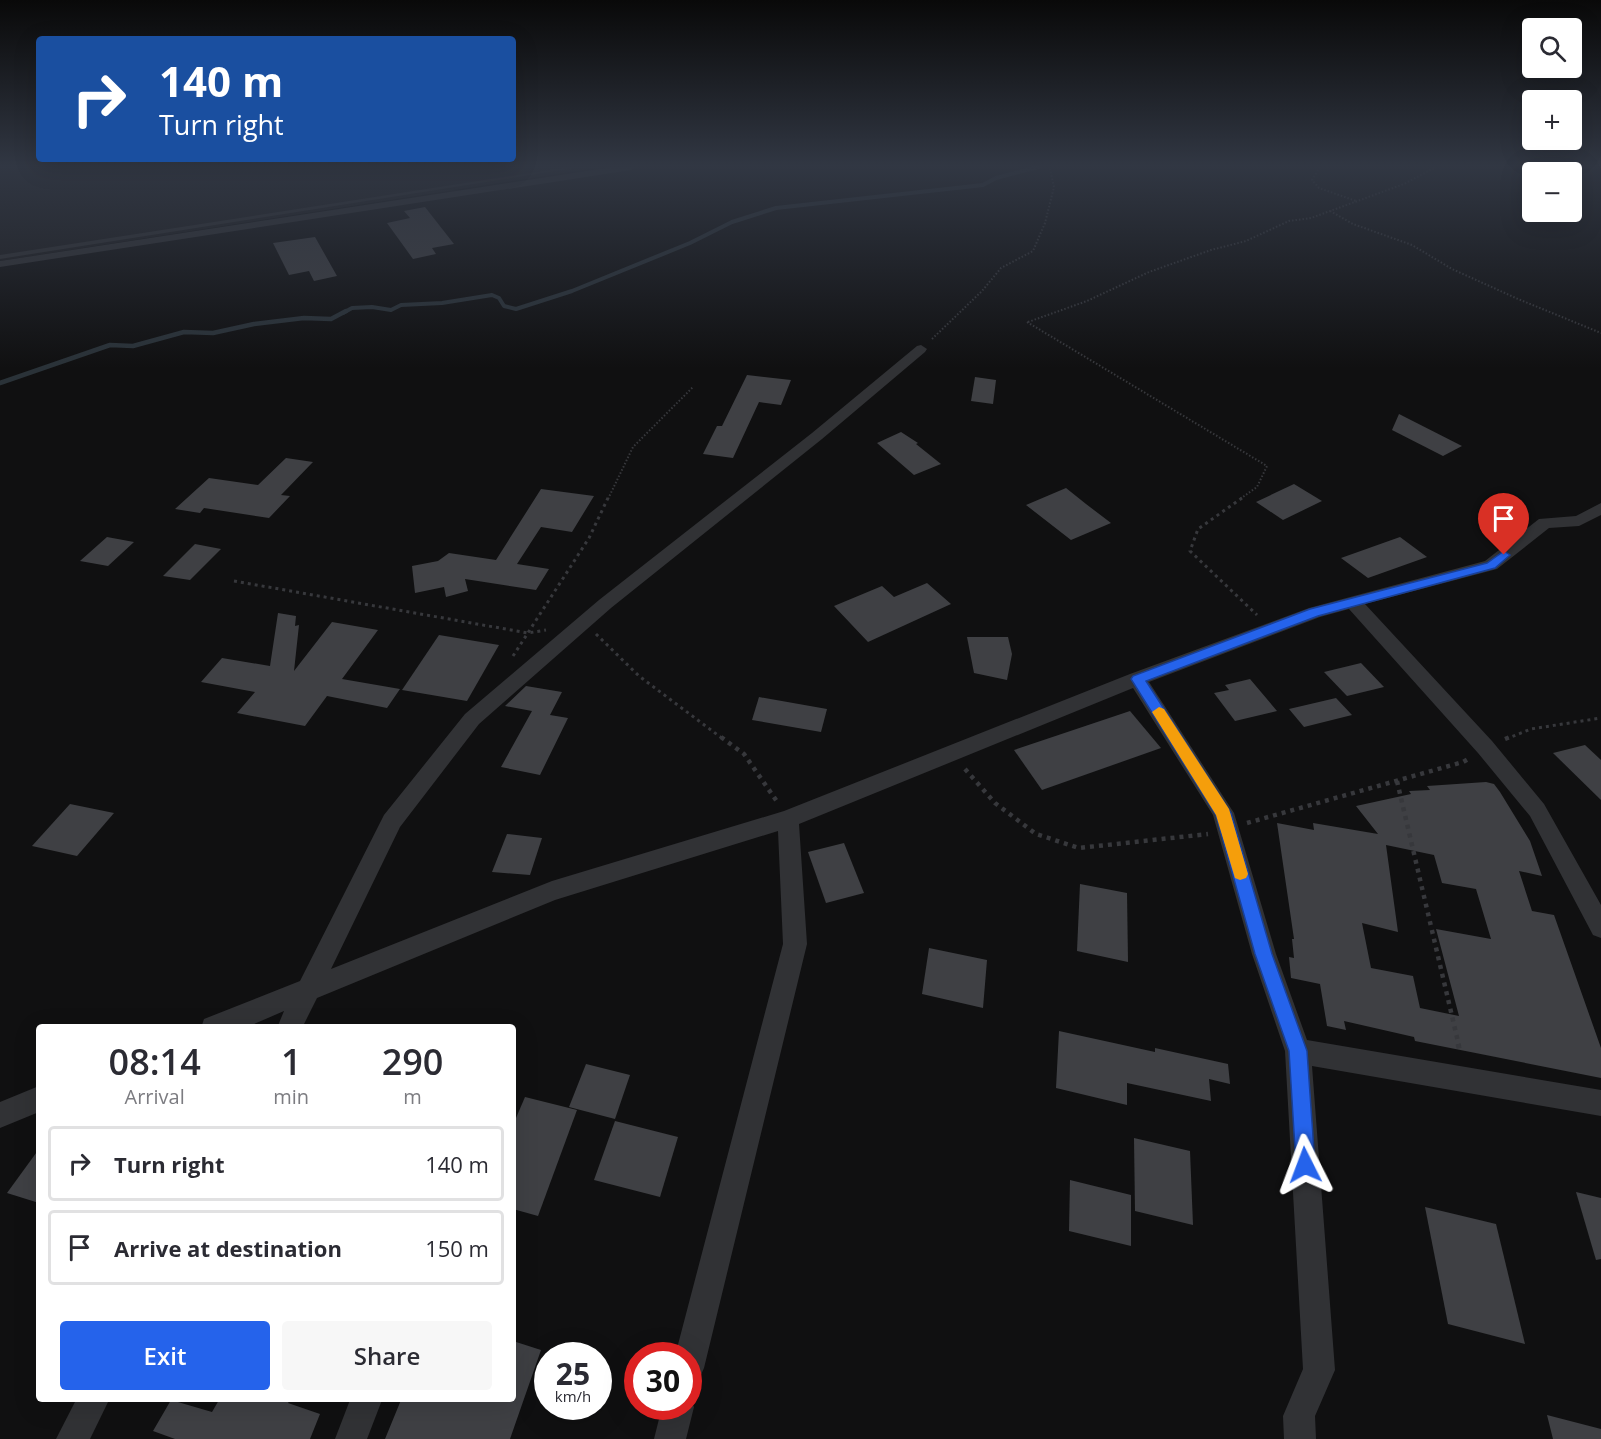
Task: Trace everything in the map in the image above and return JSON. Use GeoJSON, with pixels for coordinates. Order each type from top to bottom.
{"type":"FeatureCollection","features":[{"type":"Feature","properties":{"kind":"street"},"geometry":{"type":"LineString","coordinates":[[0,264],[194,234]]}},
{"type":"Feature","properties":{"kind":"street"},"geometry":{"type":"LineString","coordinates":[[291,1024],[392,821],[472,719],[584,622],[921,349]]}},
{"type":"Feature","properties":{"kind":"street"},"geometry":{"type":"LineString","coordinates":[[223,1024],[552,891],[789,819],[1137,679],[1315,612],[1491,566],[1545,523],[1579,521],[1601,508]]}},
{"type":"Feature","properties":{"kind":"street"},"geometry":{"type":"LineString","coordinates":[[1353,602],[1485,747],[1537,810],[1601,927]]}},
{"type":"Feature","properties":{"kind":"street"},"geometry":{"type":"LineString","coordinates":[[1137,679],[1223,813],[1264,954],[1298,1051],[1318,1370],[1299,1416],[1300,1439]]}},
{"type":"Feature","properties":{"kind":"street"},"geometry":{"type":"LineString","coordinates":[[695,1342],[795,944],[789,819]]}},
{"type":"Feature","properties":{"kind":"street"},"geometry":{"type":"LineString","coordinates":[[1298,1051],[1601,1103]]}},
{"type":"Feature","properties":{"kind":"street"},"geometry":{"type":"LineString","coordinates":[[0,1115],[36,1100]]}},
{"type":"Feature","properties":{"kind":"street"},"geometry":{"type":"LineString","coordinates":[[72,1439],[92,1402]]}},
{"type":"Feature","properties":{"kind":"street"},"geometry":{"type":"LineString","coordinates":[[351,1439],[365,1402]]}},
{"type":"Feature","properties":{"kind":"street"},"geometry":{"type":"LineString","coordinates":[[670,1439],[675,1420]]}},
{"type":"Feature","properties":{"kind":"lane"},"geometry":{"type":"LineString","coordinates":[[0,257],[147,234]]}},
{"type":"Feature","properties":{"kind":"path"},"geometry":{"type":"LineString","coordinates":[[921,349],[982,291],[1000,268],[1033,251],[1040,234]]}},
{"type":"Feature","properties":{"kind":"path"},"geometry":{"type":"LineString","coordinates":[[1260,234],[1246,241],[1211,250],[1149,272],[1087,301],[1027,322],[1077,350],[1200,428],[1267,466],[1257,487],[1198,529],[1190,551],[1271,629]]}},
{"type":"Feature","properties":{"kind":"path"},"geometry":{"type":"LineString","coordinates":[[1382,234],[1412,245],[1452,269],[1518,299],[1601,333]]}},
{"type":"Feature","properties":{"kind":"path"},"geometry":{"type":"LineString","coordinates":[[509,662],[589,538],[633,447],[693,387]]}},
{"type":"Feature","properties":{"kind":"path"},"geometry":{"type":"LineString","coordinates":[[234,581],[528,633],[584,622],[639,676],[744,754],[789,819]]}},
{"type":"Feature","properties":{"kind":"path"},"geometry":{"type":"LineString","coordinates":[[953,754],[995,803],[1036,834],[1078,848],[1205,834],[1227,829],[1463,762],[1485,747],[1531,729],[1601,718]]}},
{"type":"Feature","properties":{"kind":"path"},"geometry":{"type":"LineString","coordinates":[[1397,781],[1466,1080]]}},
{"type":"Feature","properties":{"kind":"shaded area"},"geometry":{"type":"Polygon","coordinates":[[[0,234],[172,234],[0,261],[0,234]]]}},
{"type":"Feature","properties":{"kind":"building"},"geometry":{"type":"Polygon","coordinates":[[[395,234],[446,234],[454,244],[432,248],[436,254],[413,259],[395,234]]]}},
{"type":"Feature","properties":{"kind":"building"},"geometry":{"type":"Polygon","coordinates":[[[315,237],[337,276],[314,281],[309,271],[289,275],[273,243],[315,237]]]}},
{"type":"Feature","properties":{"kind":"building"},"geometry":{"type":"Polygon","coordinates":[[[747,375],[791,380],[781,405],[759,402],[733,458],[703,454],[717,426],[722,426],[747,375]]]}},
{"type":"Feature","properties":{"kind":"building"},"geometry":{"type":"Polygon","coordinates":[[[975,377],[996,380],[993,404],[971,401],[975,377]]]}},
{"type":"Feature","properties":{"kind":"building"},"geometry":{"type":"Polygon","coordinates":[[[1399,414],[1462,446],[1443,456],[1392,430],[1399,414]]]}},
{"type":"Feature","properties":{"kind":"building"},"geometry":{"type":"Polygon","coordinates":[[[901,432],[918,443],[916,444],[941,464],[914,475],[877,443],[901,432]]]}},
{"type":"Feature","properties":{"kind":"building"},"geometry":{"type":"Polygon","coordinates":[[[286,458],[313,462],[281,495],[290,496],[269,518],[204,508],[200,513],[175,509],[209,478],[258,485],[286,458]]]}},
{"type":"Feature","properties":{"kind":"building"},"geometry":{"type":"Polygon","coordinates":[[[1294,484],[1322,501],[1283,520],[1256,502],[1294,484]]]}},
{"type":"Feature","properties":{"kind":"building"},"geometry":{"type":"Polygon","coordinates":[[[1066,488],[1111,523],[1071,540],[1026,505],[1066,488]]]}},
{"type":"Feature","properties":{"kind":"building"},"geometry":{"type":"Polygon","coordinates":[[[541,489],[594,496],[572,532],[541,527],[517,564],[549,569],[536,590],[465,579],[468,591],[446,597],[444,587],[415,593],[412,566],[438,561],[449,553],[496,560],[541,489]]]}},
{"type":"Feature","properties":{"kind":"building"},"geometry":{"type":"Polygon","coordinates":[[[107,537],[134,542],[108,566],[80,561],[107,537]]]}},
{"type":"Feature","properties":{"kind":"building"},"geometry":{"type":"Polygon","coordinates":[[[1400,537],[1427,557],[1368,578],[1341,558],[1400,537]]]}},
{"type":"Feature","properties":{"kind":"building"},"geometry":{"type":"Polygon","coordinates":[[[195,544],[221,549],[190,580],[163,576],[195,544]]]}},
{"type":"Feature","properties":{"kind":"building"},"geometry":{"type":"Polygon","coordinates":[[[927,583],[951,604],[868,642],[834,606],[882,586],[894,597],[927,583]]]}},
{"type":"Feature","properties":{"kind":"building"},"geometry":{"type":"Polygon","coordinates":[[[278,613],[296,616],[295,626],[299,625],[294,671],[332,622],[378,630],[342,679],[400,689],[387,708],[327,696],[305,726],[237,713],[255,692],[201,682],[222,658],[270,666],[278,613]]]}},
{"type":"Feature","properties":{"kind":"building"},"geometry":{"type":"Polygon","coordinates":[[[439,635],[499,645],[467,701],[402,690],[439,635]]]}},
{"type":"Feature","properties":{"kind":"building"},"geometry":{"type":"Polygon","coordinates":[[[967,637],[1008,637],[1012,654],[1007,680],[974,673],[967,637]]]}},
{"type":"Feature","properties":{"kind":"building"},"geometry":{"type":"Polygon","coordinates":[[[1361,663],[1384,687],[1347,696],[1324,672],[1361,663]]]}},
{"type":"Feature","properties":{"kind":"building"},"geometry":{"type":"Polygon","coordinates":[[[1250,679],[1277,711],[1235,721],[1214,693],[1229,690],[1225,685],[1250,679]]]}},
{"type":"Feature","properties":{"kind":"building"},"geometry":{"type":"Polygon","coordinates":[[[526,686],[562,692],[550,715],[568,718],[540,775],[501,767],[532,711],[505,706],[526,686]]]}},
{"type":"Feature","properties":{"kind":"building"},"geometry":{"type":"Polygon","coordinates":[[[759,697],[827,709],[821,732],[752,720],[759,697]]]}},
{"type":"Feature","properties":{"kind":"building"},"geometry":{"type":"Polygon","coordinates":[[[1336,698],[1352,715],[1304,727],[1289,709],[1336,698]]]}},
{"type":"Feature","properties":{"kind":"building"},"geometry":{"type":"Polygon","coordinates":[[[1130,711],[1161,748],[1042,790],[1014,750],[1130,711]]]}},
{"type":"Feature","properties":{"kind":"building"},"geometry":{"type":"Polygon","coordinates":[[[1585,745],[1601,760],[1601,800],[1553,753],[1585,745]]]}},
{"type":"Feature","properties":{"kind":"building"},"geometry":{"type":"Polygon","coordinates":[[[1486,782],[1494,784],[1530,841],[1542,876],[1519,871],[1532,911],[1554,915],[1601,1048],[1601,1078],[1415,1041],[1414,1037],[1344,1021],[1346,1030],[1327,1026],[1320,984],[1291,978],[1289,957],[1294,958],[1292,939],[1294,939],[1277,823],[1314,830],[1313,823],[1378,834],[1356,806],[1411,794],[1409,791],[1430,790],[1427,786],[1486,782]],[[1386,845],[1398,932],[1362,923],[1371,968],[1413,976],[1420,1008],[1459,1016],[1436,929],[1491,939],[1476,889],[1442,883],[1434,855],[1386,845]]]}},
{"type":"Feature","properties":{"kind":"building"},"geometry":{"type":"Polygon","coordinates":[[[70,804],[114,813],[77,856],[32,846],[70,804]]]}},
{"type":"Feature","properties":{"kind":"building"},"geometry":{"type":"Polygon","coordinates":[[[507,834],[542,838],[530,875],[492,872],[507,834]]]}},
{"type":"Feature","properties":{"kind":"building"},"geometry":{"type":"Polygon","coordinates":[[[844,843],[864,893],[826,903],[808,852],[844,843]]]}},
{"type":"Feature","properties":{"kind":"building"},"geometry":{"type":"Polygon","coordinates":[[[1080,884],[1127,893],[1128,962],[1077,951],[1080,884]]]}},
{"type":"Feature","properties":{"kind":"building"},"geometry":{"type":"Polygon","coordinates":[[[929,948],[987,960],[983,1008],[922,994],[929,948]]]}},
{"type":"Feature","properties":{"kind":"building"},"geometry":{"type":"Polygon","coordinates":[[[1059,1031],[1155,1052],[1155,1048],[1228,1064],[1230,1084],[1209,1079],[1211,1101],[1127,1083],[1127,1105],[1056,1088],[1059,1031]]]}},
{"type":"Feature","properties":{"kind":"building"},"geometry":{"type":"Polygon","coordinates":[[[586,1064],[630,1075],[615,1119],[569,1107],[586,1064]]]}},
{"type":"Feature","properties":{"kind":"building"},"geometry":{"type":"Polygon","coordinates":[[[525,1097],[577,1110],[538,1216],[516,1210],[516,1118],[525,1097]]]}},
{"type":"Feature","properties":{"kind":"building"},"geometry":{"type":"Polygon","coordinates":[[[615,1121],[678,1137],[660,1197],[594,1180],[615,1121]]]}},
{"type":"Feature","properties":{"kind":"building"},"geometry":{"type":"Polygon","coordinates":[[[1134,1138],[1190,1151],[1193,1225],[1135,1211],[1134,1138]]]}},
{"type":"Feature","properties":{"kind":"building"},"geometry":{"type":"Polygon","coordinates":[[[36,1153],[36,1202],[7,1193],[36,1153]]]}},
{"type":"Feature","properties":{"kind":"building"},"geometry":{"type":"Polygon","coordinates":[[[1070,1180],[1131,1195],[1131,1246],[1069,1231],[1070,1180]]]}},
{"type":"Feature","properties":{"kind":"building"},"geometry":{"type":"Polygon","coordinates":[[[1576,1192],[1601,1198],[1601,1259],[1596,1260],[1576,1192]]]}},
{"type":"Feature","properties":{"kind":"building"},"geometry":{"type":"Polygon","coordinates":[[[1425,1207],[1496,1224],[1525,1344],[1448,1324],[1425,1207]]]}},
{"type":"Feature","properties":{"kind":"building"},"geometry":{"type":"Polygon","coordinates":[[[516,1342],[534,1348],[534,1370],[510,1439],[385,1439],[400,1402],[516,1402],[516,1342]]]}},
{"type":"Feature","properties":{"kind":"building"},"geometry":{"type":"Polygon","coordinates":[[[170,1402],[178,1402],[212,1412],[218,1402],[289,1402],[320,1414],[310,1439],[175,1439],[153,1431],[170,1402]]]}},
{"type":"Feature","properties":{"kind":"building"},"geometry":{"type":"Polygon","coordinates":[[[1547,1415],[1601,1429],[1601,1439],[1553,1439],[1547,1415]]]}},
{"type":"Feature","properties":{"kind":"waterway"},"geometry":{"type":"LineString","coordinates":[[343,313],[352,308],[372,307],[391,310],[401,305],[442,303],[492,295],[499,298],[504,306],[516,309],[572,291],[708,234]]}},
{"type":"Feature","properties":{"kind":"waterway"},"geometry":{"type":"LineString","coordinates":[[0,383],[110,345],[133,346],[184,332],[213,333],[254,324],[304,318],[331,319],[346,311]]}},
{"type":"Feature","properties":{"kind":"slow traffic"},"geometry":{"type":"LineString","coordinates":[[1159,712],[1223,813],[1240,874]]}},
{"type":"Feature","properties":{"kind":"route"},"geometry":{"type":"LineString","coordinates":[[1305,1165],[1298,1051],[1264,954],[1223,813],[1137,679],[1315,612],[1491,566],[1504,555]]}}]}
